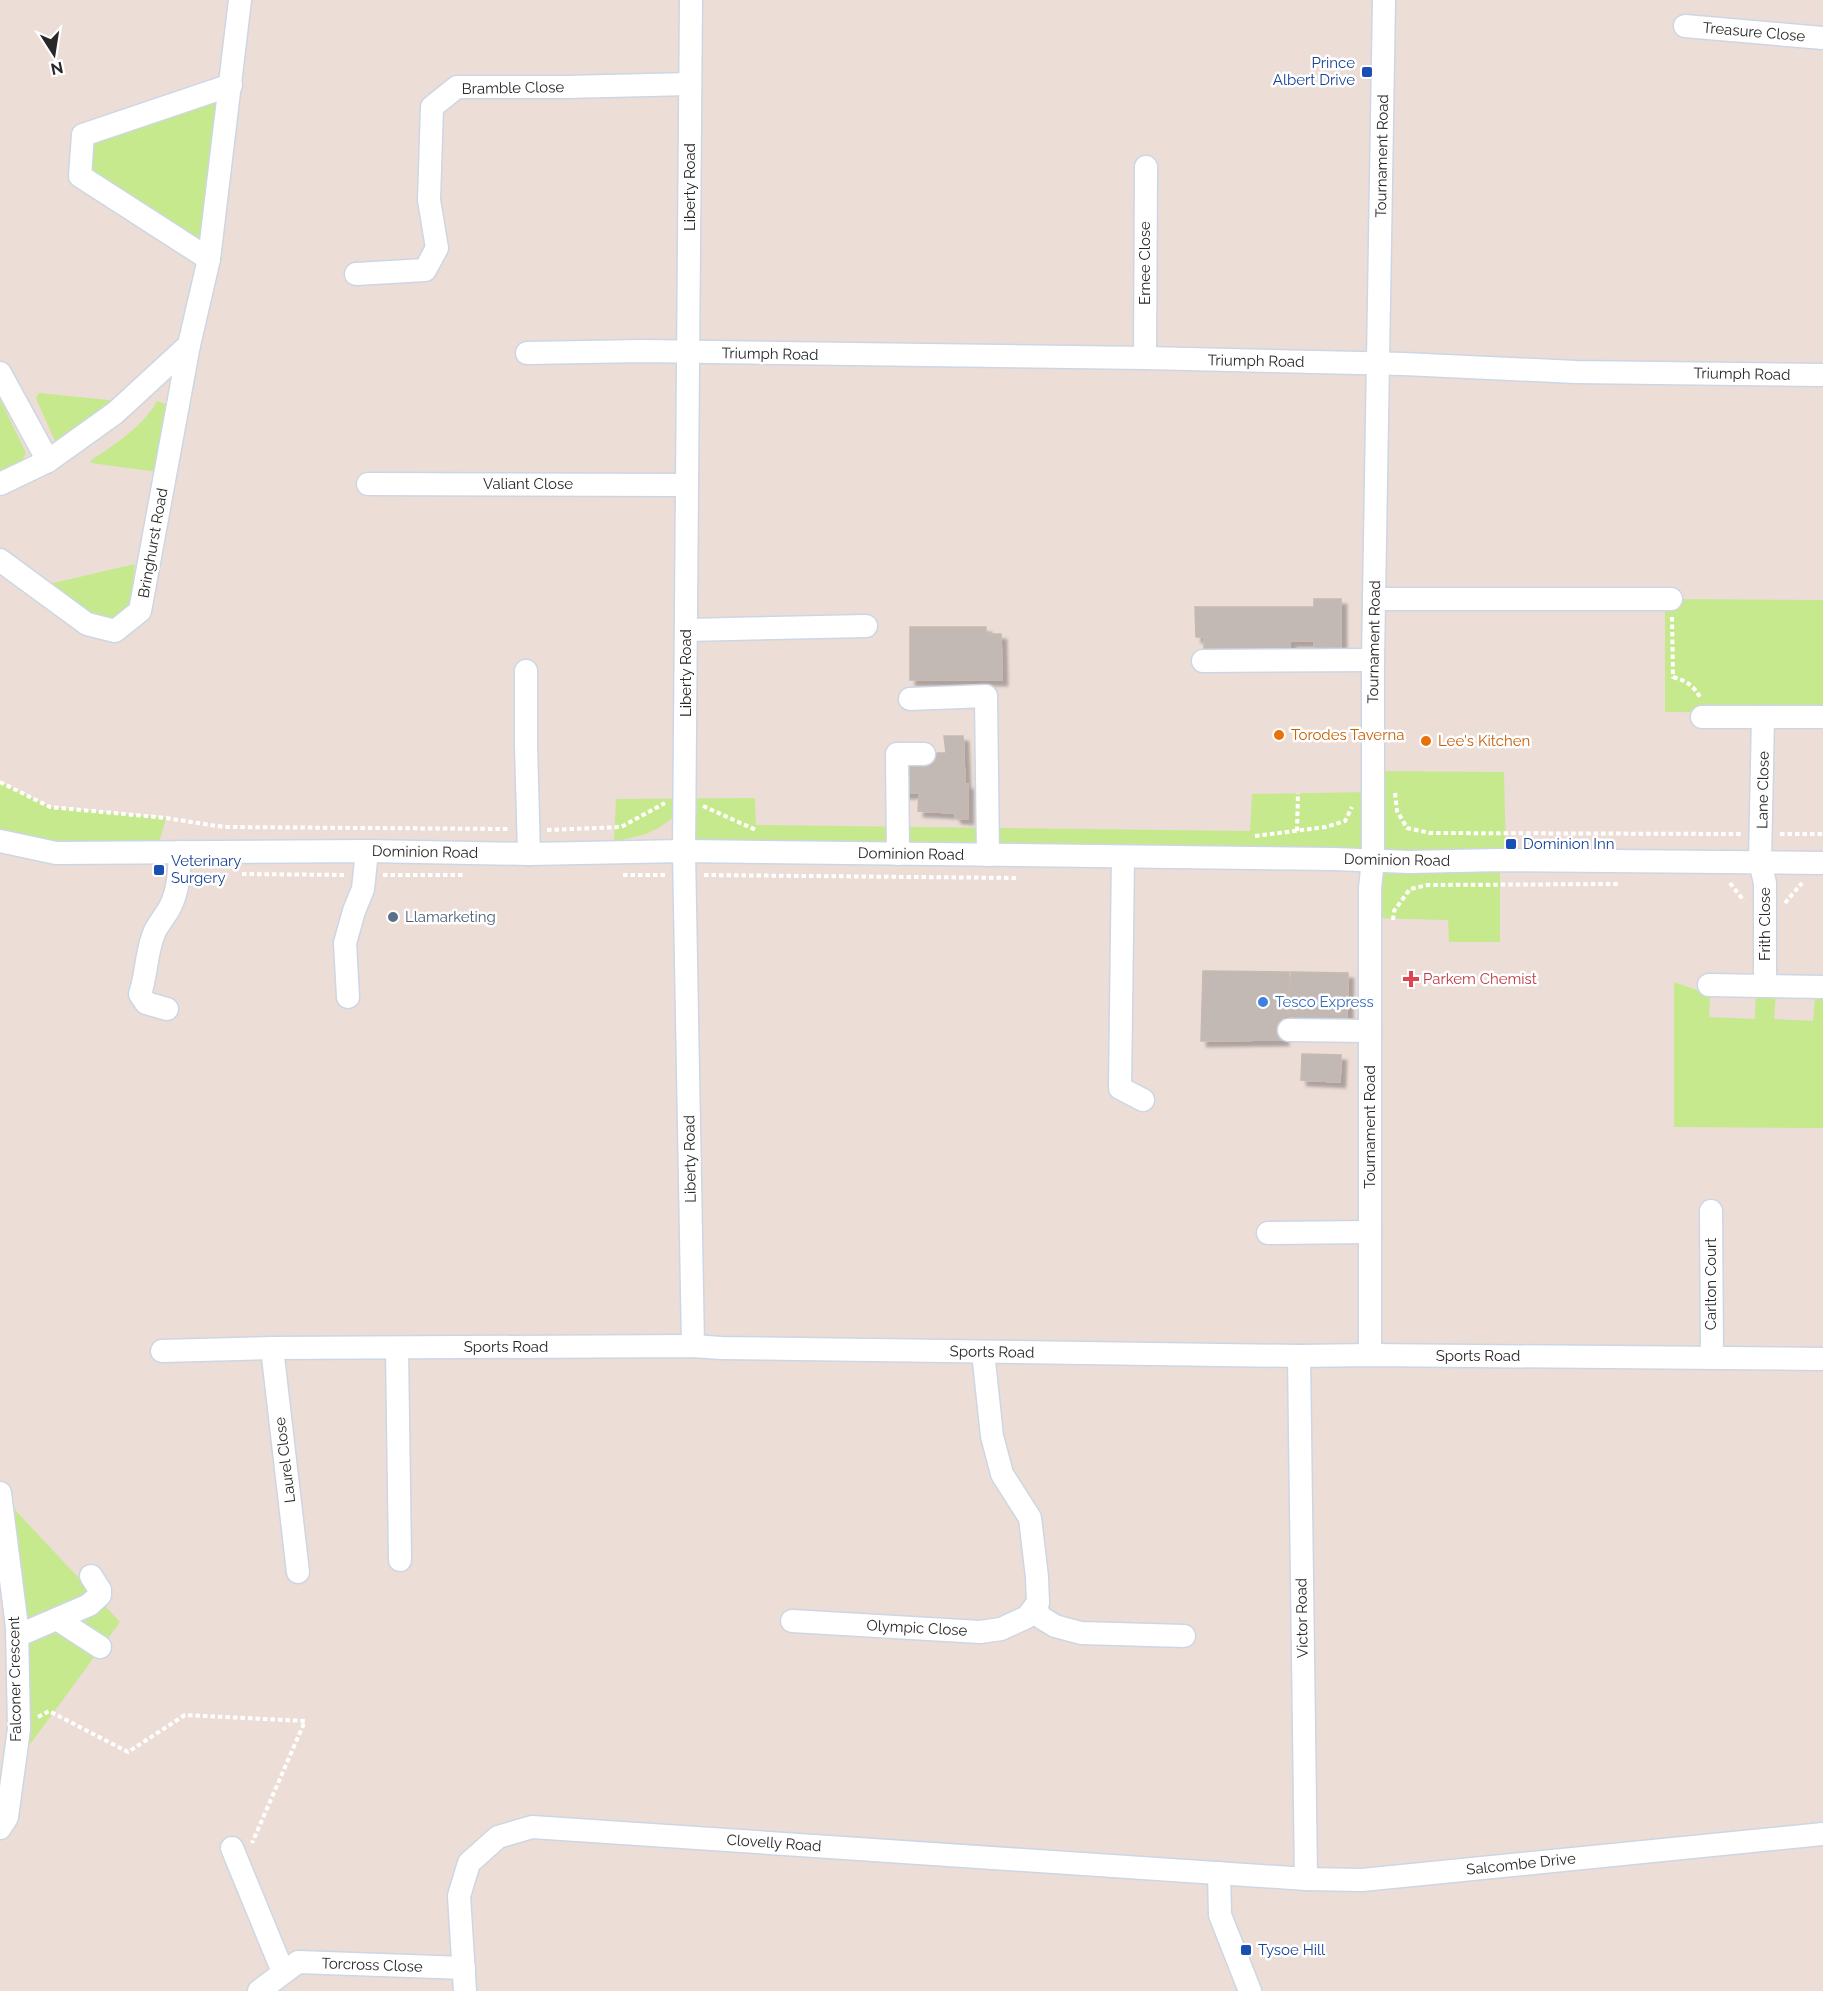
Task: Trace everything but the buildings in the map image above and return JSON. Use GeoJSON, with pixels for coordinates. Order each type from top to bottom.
{"type":"FeatureCollection","features":[{"type":"Feature","properties":{"kind":"street","name":"Bringhurst Road"},"geometry":{"type":"LineString","coordinates":[[0,560],[87,624],[116,631],[141,611],[189,345],[209,260],[212,171],[231,85],[240,0]]}},
{"type":"Feature","properties":{"kind":"street","name":"Liberty Road"},"geometry":{"type":"LineString","coordinates":[[691,0],[684,851],[693,1346]]}},
{"type":"Feature","properties":{"kind":"street","name":"Tournament Road"},"geometry":{"type":"LineString","coordinates":[[1370,1355],[1370,888],[1373,860],[1364,765],[1365,698],[1373,660],[1375,599],[1384,0]]}},
{"type":"Feature","properties":{"kind":"street","name":"Treasure Close"},"geometry":{"type":"LineString","coordinates":[[1685,26],[1823,38]]}},
{"type":"Feature","properties":{"kind":"street","name":"Bramble Close"},"geometry":{"type":"LineString","coordinates":[[356,274],[425,270],[437,248],[429,200],[432,107],[457,87],[690,84]]}},
{"type":"Feature","properties":{"kind":"street"},"geometry":{"type":"LineString","coordinates":[[209,260],[80,176],[83,135],[231,85]]}},
{"type":"Feature","properties":{"kind":"street","name":"Ernee Close"},"geometry":{"type":"LineString","coordinates":[[1145,358],[1146,167]]}},
{"type":"Feature","properties":{"kind":"street"},"geometry":{"type":"LineString","coordinates":[[0,484],[48,461],[115,413],[189,345]]}},
{"type":"Feature","properties":{"kind":"street","name":"Triumph Road"},"geometry":{"type":"LineString","coordinates":[[527,353],[643,351],[1145,358],[1576,372],[1823,375]]}},
{"type":"Feature","properties":{"kind":"street"},"geometry":{"type":"LineString","coordinates":[[0,373],[48,461]]}},
{"type":"Feature","properties":{"kind":"street","name":"Valiant Close"},"geometry":{"type":"LineString","coordinates":[[368,484],[687,485]]}},
{"type":"Feature","properties":{"kind":"street"},"geometry":{"type":"LineString","coordinates":[[1375,599],[1671,599]]}},
{"type":"Feature","properties":{"kind":"street"},"geometry":{"type":"LineString","coordinates":[[686,630],[866,626]]}},
{"type":"Feature","properties":{"kind":"street"},"geometry":{"type":"LineString","coordinates":[[1203,661],[1373,660]]}},
{"type":"Feature","properties":{"kind":"street"},"geometry":{"type":"LineString","coordinates":[[526,671],[529,854]]}},
{"type":"Feature","properties":{"kind":"street"},"geometry":{"type":"LineString","coordinates":[[909,699],[986,696],[988,855]]}},
{"type":"Feature","properties":{"kind":"street"},"geometry":{"type":"LineString","coordinates":[[1702,717],[1823,717]]}},
{"type":"Feature","properties":{"kind":"street","name":"Lane Close"},"geometry":{"type":"LineString","coordinates":[[1763,872],[1764,717]]}},
{"type":"Feature","properties":{"kind":"street"},"geometry":{"type":"LineString","coordinates":[[898,854],[897,754],[924,754]]}},
{"type":"Feature","properties":{"kind":"street","name":"Dominion Road"},"geometry":{"type":"LineString","coordinates":[[0,841],[56,853],[367,851],[529,854],[684,851],[1408,862],[1500,860],[1763,872],[1823,863]]}},
{"type":"Feature","properties":{"kind":"street"},"geometry":{"type":"LineString","coordinates":[[348,997],[345,943],[363,889],[367,851]]}},
{"type":"Feature","properties":{"kind":"street"},"geometry":{"type":"LineString","coordinates":[[167,1009],[146,1003],[140,994],[155,931],[176,893],[180,852]]}},
{"type":"Feature","properties":{"kind":"street"},"geometry":{"type":"LineString","coordinates":[[1124,857],[1120,1088],[1143,1100]]}},
{"type":"Feature","properties":{"kind":"street","name":"Frith Close"},"geometry":{"type":"LineString","coordinates":[[1763,872],[1765,986]]}},
{"type":"Feature","properties":{"kind":"street"},"geometry":{"type":"LineString","coordinates":[[1709,985],[1823,987]]}},
{"type":"Feature","properties":{"kind":"street"},"geometry":{"type":"LineString","coordinates":[[1289,1030],[1370,1032]]}},
{"type":"Feature","properties":{"kind":"street","name":"Carlton Court"},"geometry":{"type":"LineString","coordinates":[[1711,1211],[1712,1357]]}},
{"type":"Feature","properties":{"kind":"street"},"geometry":{"type":"LineString","coordinates":[[1268,1233],[1370,1233]]}},
{"type":"Feature","properties":{"kind":"street","name":"Sports Road"},"geometry":{"type":"LineString","coordinates":[[162,1351],[272,1348],[693,1346],[1299,1356],[1823,1359]]}},
{"type":"Feature","properties":{"kind":"street","name":"Laurel Close"},"geometry":{"type":"LineString","coordinates":[[272,1348],[297,1572]]}},
{"type":"Feature","properties":{"kind":"street"},"geometry":{"type":"LineString","coordinates":[[398,1348],[400,1560]]}},
{"type":"Feature","properties":{"kind":"street"},"geometry":{"type":"LineString","coordinates":[[983,1352],[992,1436],[1002,1474],[1030,1518],[1037,1577],[1038,1603],[1034,1608],[1042,1618],[1055,1626],[1081,1633],[1185,1636]]}},
{"type":"Feature","properties":{"kind":"street","name":"Victor Road"},"geometry":{"type":"LineString","coordinates":[[1299,1356],[1306,1879]]}},
{"type":"Feature","properties":{"kind":"street","name":"Falconer Crescent"},"geometry":{"type":"LineString","coordinates":[[0,1493],[19,1729],[7,1817],[0,1828]]}},
{"type":"Feature","properties":{"kind":"street"},"geometry":{"type":"LineString","coordinates":[[11,1630],[57,1619],[89,1605],[100,1595],[100,1590],[90,1576]]}},
{"type":"Feature","properties":{"kind":"street","name":"Olympic Close"},"geometry":{"type":"LineString","coordinates":[[792,1621],[980,1632],[1001,1629],[1027,1617],[1034,1608]]}},
{"type":"Feature","properties":{"kind":"street"},"geometry":{"type":"LineString","coordinates":[[57,1619],[100,1647]]}},
{"type":"Feature","properties":{"kind":"street","name":"Clovelly Road"},"geometry":{"type":"LineString","coordinates":[[465,1991],[459,1896],[469,1863],[498,1837],[531,1827],[1219,1873]]}},
{"type":"Feature","properties":{"kind":"street","name":"Salcombe Drive"},"geometry":{"type":"LineString","coordinates":[[1219,1873],[1362,1880],[1823,1834]]}},
{"type":"Feature","properties":{"kind":"street"},"geometry":{"type":"LineString","coordinates":[[232,1848],[283,1972]]}},
{"type":"Feature","properties":{"kind":"street"},"geometry":{"type":"LineString","coordinates":[[1219,1873],[1220,1916],[1250,1991]]}},
{"type":"Feature","properties":{"kind":"street","name":"Torcross Close"},"geometry":{"type":"LineString","coordinates":[[258,1991],[298,1962],[464,1968]]}},
{"type":"Feature","properties":{"kind":"path"},"geometry":{"type":"LineString","coordinates":[[1671,599],[1673,677],[1686,680],[1696,690],[1702,701],[1702,717]]}},
{"type":"Feature","properties":{"kind":"path"},"geometry":{"type":"LineString","coordinates":[[0,782],[50,807],[166,818],[224,827],[563,830],[621,827],[666,802],[686,798],[758,831]]}},
{"type":"Feature","properties":{"kind":"path"},"geometry":{"type":"LineString","coordinates":[[1395,791],[1397,811],[1407,828],[1430,833],[1823,834]]}},
{"type":"Feature","properties":{"kind":"path"},"geometry":{"type":"LineString","coordinates":[[1297,831],[1298,793]]}},
{"type":"Feature","properties":{"kind":"path"},"geometry":{"type":"LineString","coordinates":[[1249,837],[1326,827],[1345,821],[1356,801]]}},
{"type":"Feature","properties":{"kind":"path"},"geometry":{"type":"LineString","coordinates":[[1719,883],[1763,872],[1812,883]]}},
{"type":"Feature","properties":{"kind":"path"},"geometry":{"type":"LineString","coordinates":[[237,874],[473,875]]}},
{"type":"Feature","properties":{"kind":"path"},"geometry":{"type":"LineString","coordinates":[[614,875],[1029,878]]}},
{"type":"Feature","properties":{"kind":"path"},"geometry":{"type":"LineString","coordinates":[[1393,920],[1394,911],[1410,889],[1428,885],[1624,884]]}},
{"type":"Feature","properties":{"kind":"path"},"geometry":{"type":"LineString","coordinates":[[19,1729],[49,1711],[128,1752],[185,1715],[305,1721],[252,1843],[232,1848]]}},
{"type":"Feature","properties":{"kind":"green space"},"geometry":{"type":"Polygon","coordinates":[[[231,85],[209,259],[80,176],[83,135],[231,85]]]}},
{"type":"Feature","properties":{"kind":"green space"},"geometry":{"type":"Polygon","coordinates":[[[39,393],[118,401],[62,445],[55,441],[36,398],[39,393]]]}},
{"type":"Feature","properties":{"kind":"green space"},"geometry":{"type":"Polygon","coordinates":[[[0,399],[26,453],[18,469],[0,477],[0,399]]]}},
{"type":"Feature","properties":{"kind":"green space"},"geometry":{"type":"Polygon","coordinates":[[[157,401],[168,405],[158,472],[91,463],[91,460],[137,426],[157,401]]]}},
{"type":"Feature","properties":{"kind":"green space"},"geometry":{"type":"Polygon","coordinates":[[[135,564],[130,602],[126,611],[119,618],[99,617],[76,604],[49,584],[135,564]]]}},
{"type":"Feature","properties":{"kind":"green space"},"geometry":{"type":"Polygon","coordinates":[[[1665,599],[1823,600],[1823,713],[1665,712],[1665,599]]]}},
{"type":"Feature","properties":{"kind":"green space"},"geometry":{"type":"Polygon","coordinates":[[[1373,771],[1504,772],[1506,860],[1500,860],[1500,942],[1449,942],[1448,920],[1370,918],[1373,861],[684,851],[679,813],[649,833],[614,841],[616,799],[755,798],[756,825],[1250,831],[1252,794],[1373,792],[1373,771]]]}},
{"type":"Feature","properties":{"kind":"green space"},"geometry":{"type":"Polygon","coordinates":[[[0,782],[50,807],[166,818],[156,853],[0,841],[0,782]]]}},
{"type":"Feature","properties":{"kind":"green space"},"geometry":{"type":"Polygon","coordinates":[[[1674,982],[1710,995],[1709,1017],[1755,1019],[1756,992],[1776,993],[1774,1019],[1813,1021],[1815,998],[1823,992],[1823,1128],[1674,1127],[1674,982]]]}},
{"type":"Feature","properties":{"kind":"green space"},"geometry":{"type":"Polygon","coordinates":[[[0,1494],[120,1622],[31,1743],[16,1749],[0,1494]]]}},
{"type":"Feature","properties":{"kind":"place","name":"Prince Albert Drive"},"geometry":{"type":"Point","coordinates":[1367,72]}},
{"type":"Feature","properties":{"kind":"place","name":"Torodes Taverna"},"geometry":{"type":"Point","coordinates":[1279,735]}},
{"type":"Feature","properties":{"kind":"place","name":"Lee's Kitchen"},"geometry":{"type":"Point","coordinates":[1426,741]}},
{"type":"Feature","properties":{"kind":"place","name":"Dominion Inn"},"geometry":{"type":"Point","coordinates":[1511,844]}},
{"type":"Feature","properties":{"kind":"place","name":"Veterinary Surgery"},"geometry":{"type":"Point","coordinates":[159,870]}},
{"type":"Feature","properties":{"kind":"place","name":"Llamarketing"},"geometry":{"type":"Point","coordinates":[393,917]}},
{"type":"Feature","properties":{"kind":"place","name":"Parkem Chemist"},"geometry":{"type":"Point","coordinates":[1411,979]}},
{"type":"Feature","properties":{"kind":"place","name":"Tesco Express"},"geometry":{"type":"Point","coordinates":[1263,1002]}},
{"type":"Feature","properties":{"kind":"place","name":"Tysoe Hill"},"geometry":{"type":"Point","coordinates":[1246,1950]}}]}
